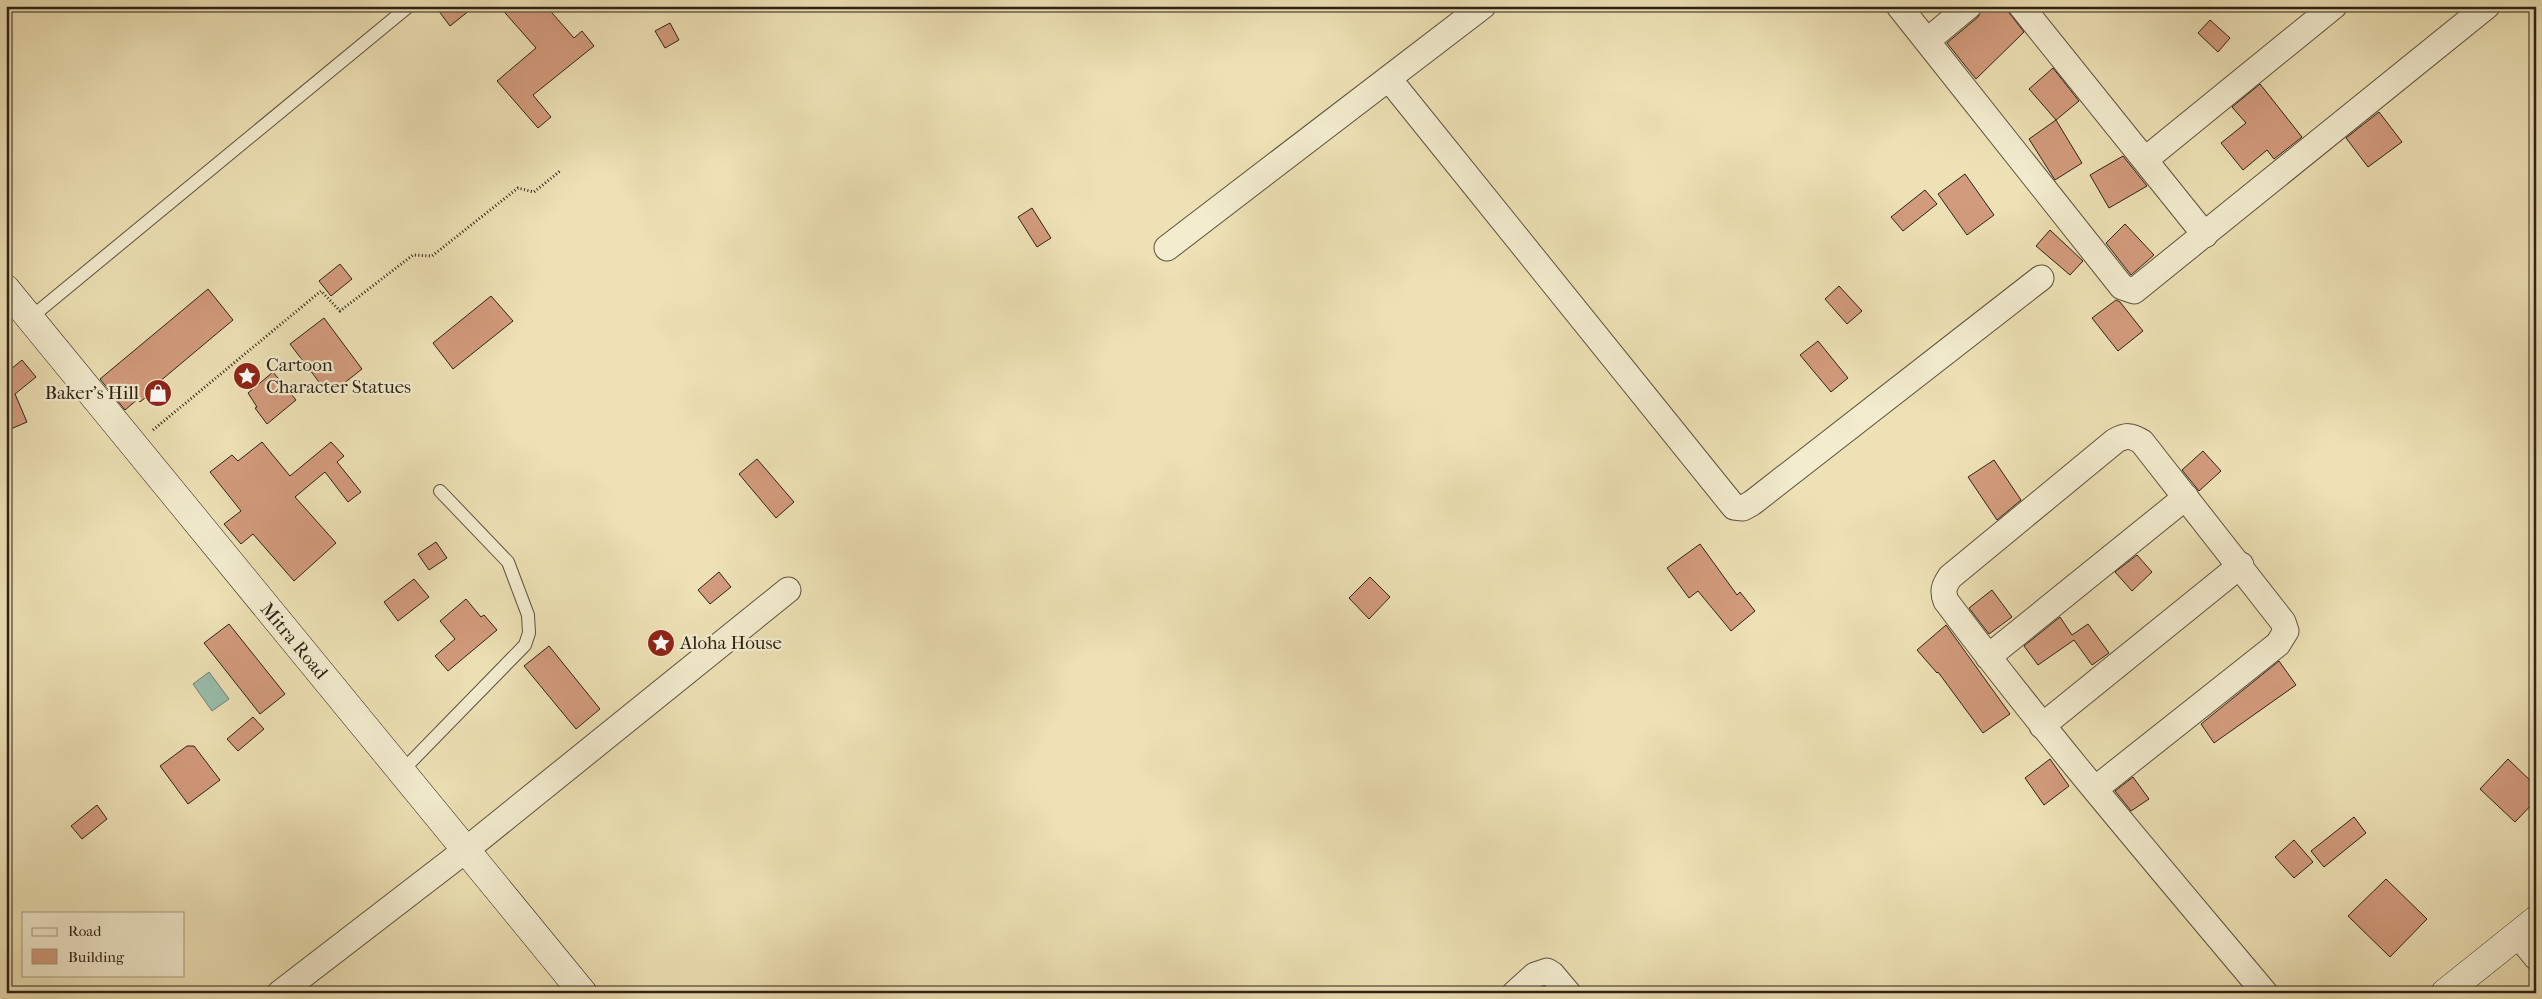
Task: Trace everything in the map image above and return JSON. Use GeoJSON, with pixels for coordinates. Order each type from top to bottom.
{"type":"FeatureCollection","features":[{"type":"Feature","properties":{"kind":"street"},"geometry":{"type":"LineString","coordinates":[[1167,248],[1483,6]]}},
{"type":"Feature","properties":{"kind":"street"},"geometry":{"type":"LineString","coordinates":[[1899,6],[2127,290],[2134,291],[2487,6]]}},
{"type":"Feature","properties":{"kind":"street"},"geometry":{"type":"LineString","coordinates":[[1927,41],[1969,6]]}},
{"type":"Feature","properties":{"kind":"street"},"geometry":{"type":"LineString","coordinates":[[2021,6],[2146,159],[2205,235]]}},
{"type":"Feature","properties":{"kind":"street"},"geometry":{"type":"LineString","coordinates":[[2146,159],[2334,6]]}},
{"type":"Feature","properties":{"kind":"street"},"geometry":{"type":"LineString","coordinates":[[1389,79],[1728,502],[1734,507],[1743,508],[1752,503],[2041,278]]}},
{"type":"Feature","properties":{"kind":"street","name":"Mitra Road"},"geometry":{"type":"LineString","coordinates":[[6,289],[583,993]]}},
{"type":"Feature","properties":{"kind":"street"},"geometry":{"type":"LineString","coordinates":[[2095,790],[2283,638],[2286,631],[2283,622],[2241,565],[2142,442],[2133,436],[2124,436],[2115,441],[1950,577],[1944,585],[1946,601],[2042,726],[2095,790],[2265,993]]}},
{"type":"Feature","properties":{"kind":"street"},"geometry":{"type":"LineString","coordinates":[[1988,657],[2186,497]]}},
{"type":"Feature","properties":{"kind":"street"},"geometry":{"type":"LineString","coordinates":[[2042,726],[2241,565]]}},
{"type":"Feature","properties":{"kind":"street"},"geometry":{"type":"LineString","coordinates":[[280,993],[466,849],[788,590]]}},
{"type":"Feature","properties":{"kind":"street"},"geometry":{"type":"LineString","coordinates":[[2445,993],[2527,927],[2536,957]]}},
{"type":"Feature","properties":{"kind":"street"},"geometry":{"type":"LineString","coordinates":[[1515,993],[1535,975],[1547,971],[1552,974],[1568,993]]}},
{"type":"Feature","properties":{"kind":"lane"},"geometry":{"type":"LineString","coordinates":[[29,319],[409,6]]}},
{"type":"Feature","properties":{"kind":"lane"},"geometry":{"type":"LineString","coordinates":[[402,771],[525,645],[529,632],[528,615],[508,562],[440,491]]}},
{"type":"Feature","properties":{"kind":"path"},"geometry":{"type":"LineString","coordinates":[[133,446],[321,291],[340,311],[413,256],[432,256],[518,188],[534,192],[560,171]]}},
{"type":"Feature","properties":{"kind":"shaded area"},"geometry":{"type":"Polygon","coordinates":[[[209,672],[229,699],[212,711],[193,684],[209,672]]]}},
{"type":"Feature","properties":{"kind":"building"},"geometry":{"type":"Polygon","coordinates":[[[435,6],[475,6],[450,26],[435,6]]]}},
{"type":"Feature","properties":{"kind":"building"},"geometry":{"type":"Polygon","coordinates":[[[499,6],[546,6],[574,38],[582,31],[594,46],[533,95],[551,117],[538,128],[497,81],[536,48],[499,6]]]}},
{"type":"Feature","properties":{"kind":"building"},"geometry":{"type":"Polygon","coordinates":[[[1983,6],[2004,6],[2024,32],[1976,79],[1947,43],[1978,17],[1983,6]]]}},
{"type":"Feature","properties":{"kind":"building"},"geometry":{"type":"Polygon","coordinates":[[[2210,20],[2230,38],[2218,52],[2198,33],[2210,20]]]}},
{"type":"Feature","properties":{"kind":"building"},"geometry":{"type":"Polygon","coordinates":[[[670,23],[679,40],[665,48],[655,31],[670,23]]]}},
{"type":"Feature","properties":{"kind":"building"},"geometry":{"type":"Polygon","coordinates":[[[2053,68],[2079,101],[2056,120],[2029,89],[2053,68]]]}},
{"type":"Feature","properties":{"kind":"building"},"geometry":{"type":"Polygon","coordinates":[[[2260,84],[2302,137],[2274,159],[2267,150],[2243,170],[2221,143],[2246,123],[2232,107],[2260,84]]]}},
{"type":"Feature","properties":{"kind":"building"},"geometry":{"type":"Polygon","coordinates":[[[2379,112],[2402,142],[2368,167],[2346,138],[2379,112]]]}},
{"type":"Feature","properties":{"kind":"building"},"geometry":{"type":"Polygon","coordinates":[[[2056,120],[2082,163],[2055,180],[2029,139],[2056,120]]]}},
{"type":"Feature","properties":{"kind":"building"},"geometry":{"type":"Polygon","coordinates":[[[2123,156],[2147,186],[2109,208],[2090,175],[2123,156]]]}},
{"type":"Feature","properties":{"kind":"building"},"geometry":{"type":"Polygon","coordinates":[[[1965,174],[1994,215],[1967,235],[1938,194],[1965,174]]]}},
{"type":"Feature","properties":{"kind":"building"},"geometry":{"type":"Polygon","coordinates":[[[1925,190],[1937,204],[1903,231],[1891,217],[1925,190]]]}},
{"type":"Feature","properties":{"kind":"building"},"geometry":{"type":"Polygon","coordinates":[[[1032,208],[1051,238],[1037,247],[1018,217],[1032,208]]]}},
{"type":"Feature","properties":{"kind":"building"},"geometry":{"type":"Polygon","coordinates":[[[2125,224],[2154,255],[2131,275],[2106,243],[2125,224]]]}},
{"type":"Feature","properties":{"kind":"building"},"geometry":{"type":"Polygon","coordinates":[[[2050,230],[2083,261],[2070,275],[2036,246],[2050,230]]]}},
{"type":"Feature","properties":{"kind":"building"},"geometry":{"type":"Polygon","coordinates":[[[340,264],[352,279],[331,296],[319,281],[340,264]]]}},
{"type":"Feature","properties":{"kind":"building"},"geometry":{"type":"Polygon","coordinates":[[[1839,286],[1862,311],[1847,324],[1825,299],[1839,286]]]}},
{"type":"Feature","properties":{"kind":"building"},"geometry":{"type":"Polygon","coordinates":[[[208,289],[233,320],[159,382],[161,385],[140,402],[138,399],[125,410],[100,379],[208,289]]]}},
{"type":"Feature","properties":{"kind":"building"},"geometry":{"type":"Polygon","coordinates":[[[491,296],[513,321],[453,369],[433,343],[491,296]]]}},
{"type":"Feature","properties":{"kind":"building"},"geometry":{"type":"Polygon","coordinates":[[[2116,300],[2120,302],[2143,331],[2118,351],[2092,318],[2116,300]]]}},
{"type":"Feature","properties":{"kind":"building"},"geometry":{"type":"Polygon","coordinates":[[[324,318],[362,369],[329,395],[290,344],[324,318]]]}},
{"type":"Feature","properties":{"kind":"building"},"geometry":{"type":"Polygon","coordinates":[[[1818,341],[1848,378],[1831,392],[1800,355],[1818,341]]]}},
{"type":"Feature","properties":{"kind":"building"},"geometry":{"type":"Polygon","coordinates":[[[22,360],[36,377],[15,394],[27,422],[6,431],[6,373],[22,360]]]}},
{"type":"Feature","properties":{"kind":"building"},"geometry":{"type":"Polygon","coordinates":[[[273,372],[296,400],[267,424],[255,408],[257,407],[248,393],[273,372]]]}},
{"type":"Feature","properties":{"kind":"building"},"geometry":{"type":"Polygon","coordinates":[[[262,442],[290,476],[331,442],[344,456],[337,462],[361,492],[348,502],[325,472],[295,497],[336,543],[294,581],[253,534],[241,544],[224,524],[241,511],[210,472],[232,455],[238,461],[262,442]]]}},
{"type":"Feature","properties":{"kind":"building"},"geometry":{"type":"Polygon","coordinates":[[[2203,451],[2221,471],[2199,491],[2182,470],[2203,451]]]}},
{"type":"Feature","properties":{"kind":"building"},"geometry":{"type":"Polygon","coordinates":[[[757,459],[794,502],[776,518],[739,474],[757,459]]]}},
{"type":"Feature","properties":{"kind":"building"},"geometry":{"type":"Polygon","coordinates":[[[1994,460],[2021,500],[1997,520],[1968,477],[1994,460]]]}},
{"type":"Feature","properties":{"kind":"building"},"geometry":{"type":"Polygon","coordinates":[[[436,542],[447,558],[429,570],[418,554],[436,542]]]}},
{"type":"Feature","properties":{"kind":"building"},"geometry":{"type":"Polygon","coordinates":[[[1700,544],[1737,595],[1740,592],[1755,611],[1731,631],[1698,591],[1689,598],[1667,568],[1700,544]]]}},
{"type":"Feature","properties":{"kind":"building"},"geometry":{"type":"Polygon","coordinates":[[[2137,555],[2152,572],[2132,591],[2115,572],[2137,555]]]}},
{"type":"Feature","properties":{"kind":"building"},"geometry":{"type":"Polygon","coordinates":[[[719,572],[731,587],[710,604],[698,590],[719,572]]]}},
{"type":"Feature","properties":{"kind":"building"},"geometry":{"type":"Polygon","coordinates":[[[1370,577],[1390,597],[1369,619],[1349,598],[1370,577]]]}},
{"type":"Feature","properties":{"kind":"building"},"geometry":{"type":"Polygon","coordinates":[[[414,579],[429,597],[398,621],[384,602],[414,579]]]}},
{"type":"Feature","properties":{"kind":"building"},"geometry":{"type":"Polygon","coordinates":[[[1992,590],[2012,617],[1989,634],[1969,608],[1992,590]]]}},
{"type":"Feature","properties":{"kind":"building"},"geometry":{"type":"Polygon","coordinates":[[[466,599],[481,617],[484,615],[497,630],[448,671],[435,656],[455,639],[440,621],[466,599]]]}},
{"type":"Feature","properties":{"kind":"building"},"geometry":{"type":"Polygon","coordinates":[[[2060,617],[2072,635],[2088,624],[2109,653],[2092,665],[2074,640],[2038,665],[2024,646],[2060,617]]]}},
{"type":"Feature","properties":{"kind":"building"},"geometry":{"type":"Polygon","coordinates":[[[229,624],[285,694],[260,714],[204,643],[229,624]]]}},
{"type":"Feature","properties":{"kind":"building"},"geometry":{"type":"Polygon","coordinates":[[[1946,625],[2010,714],[1983,733],[1938,672],[1917,650],[1946,625]]]}},
{"type":"Feature","properties":{"kind":"building"},"geometry":{"type":"Polygon","coordinates":[[[549,646],[600,709],[576,729],[524,666],[549,646]]]}},
{"type":"Feature","properties":{"kind":"building"},"geometry":{"type":"Polygon","coordinates":[[[2279,661],[2296,685],[2214,743],[2201,724],[2279,661]]]}},
{"type":"Feature","properties":{"kind":"building"},"geometry":{"type":"Polygon","coordinates":[[[253,717],[264,729],[238,751],[227,739],[253,717]]]}},
{"type":"Feature","properties":{"kind":"building"},"geometry":{"type":"Polygon","coordinates":[[[187,746],[194,746],[220,780],[188,804],[160,766],[187,746]]]}},
{"type":"Feature","properties":{"kind":"building"},"geometry":{"type":"Polygon","coordinates":[[[2050,759],[2069,786],[2044,805],[2025,778],[2050,759]]]}},
{"type":"Feature","properties":{"kind":"building"},"geometry":{"type":"Polygon","coordinates":[[[2508,759],[2536,786],[2536,800],[2515,822],[2480,789],[2508,759]]]}},
{"type":"Feature","properties":{"kind":"building"},"geometry":{"type":"Polygon","coordinates":[[[2133,777],[2149,799],[2131,811],[2115,791],[2133,777]]]}},
{"type":"Feature","properties":{"kind":"building"},"geometry":{"type":"Polygon","coordinates":[[[97,805],[107,819],[82,839],[71,826],[97,805]]]}},
{"type":"Feature","properties":{"kind":"building"},"geometry":{"type":"Polygon","coordinates":[[[2354,817],[2366,833],[2324,867],[2311,851],[2354,817]]]}},
{"type":"Feature","properties":{"kind":"building"},"geometry":{"type":"Polygon","coordinates":[[[2294,840],[2313,862],[2294,878],[2275,857],[2294,840]]]}},
{"type":"Feature","properties":{"kind":"building"},"geometry":{"type":"Polygon","coordinates":[[[2386,879],[2427,919],[2390,957],[2348,916],[2386,879]]]}},
{"type":"Feature","properties":{"kind":"place","name":"Cartoon Character Statues"},"geometry":{"type":"Point","coordinates":[247,376]}},
{"type":"Feature","properties":{"kind":"place","name":"Baker's Hill"},"geometry":{"type":"Point","coordinates":[158,393]}},
{"type":"Feature","properties":{"kind":"place","name":"Aloha House"},"geometry":{"type":"Point","coordinates":[661,643]}}]}
